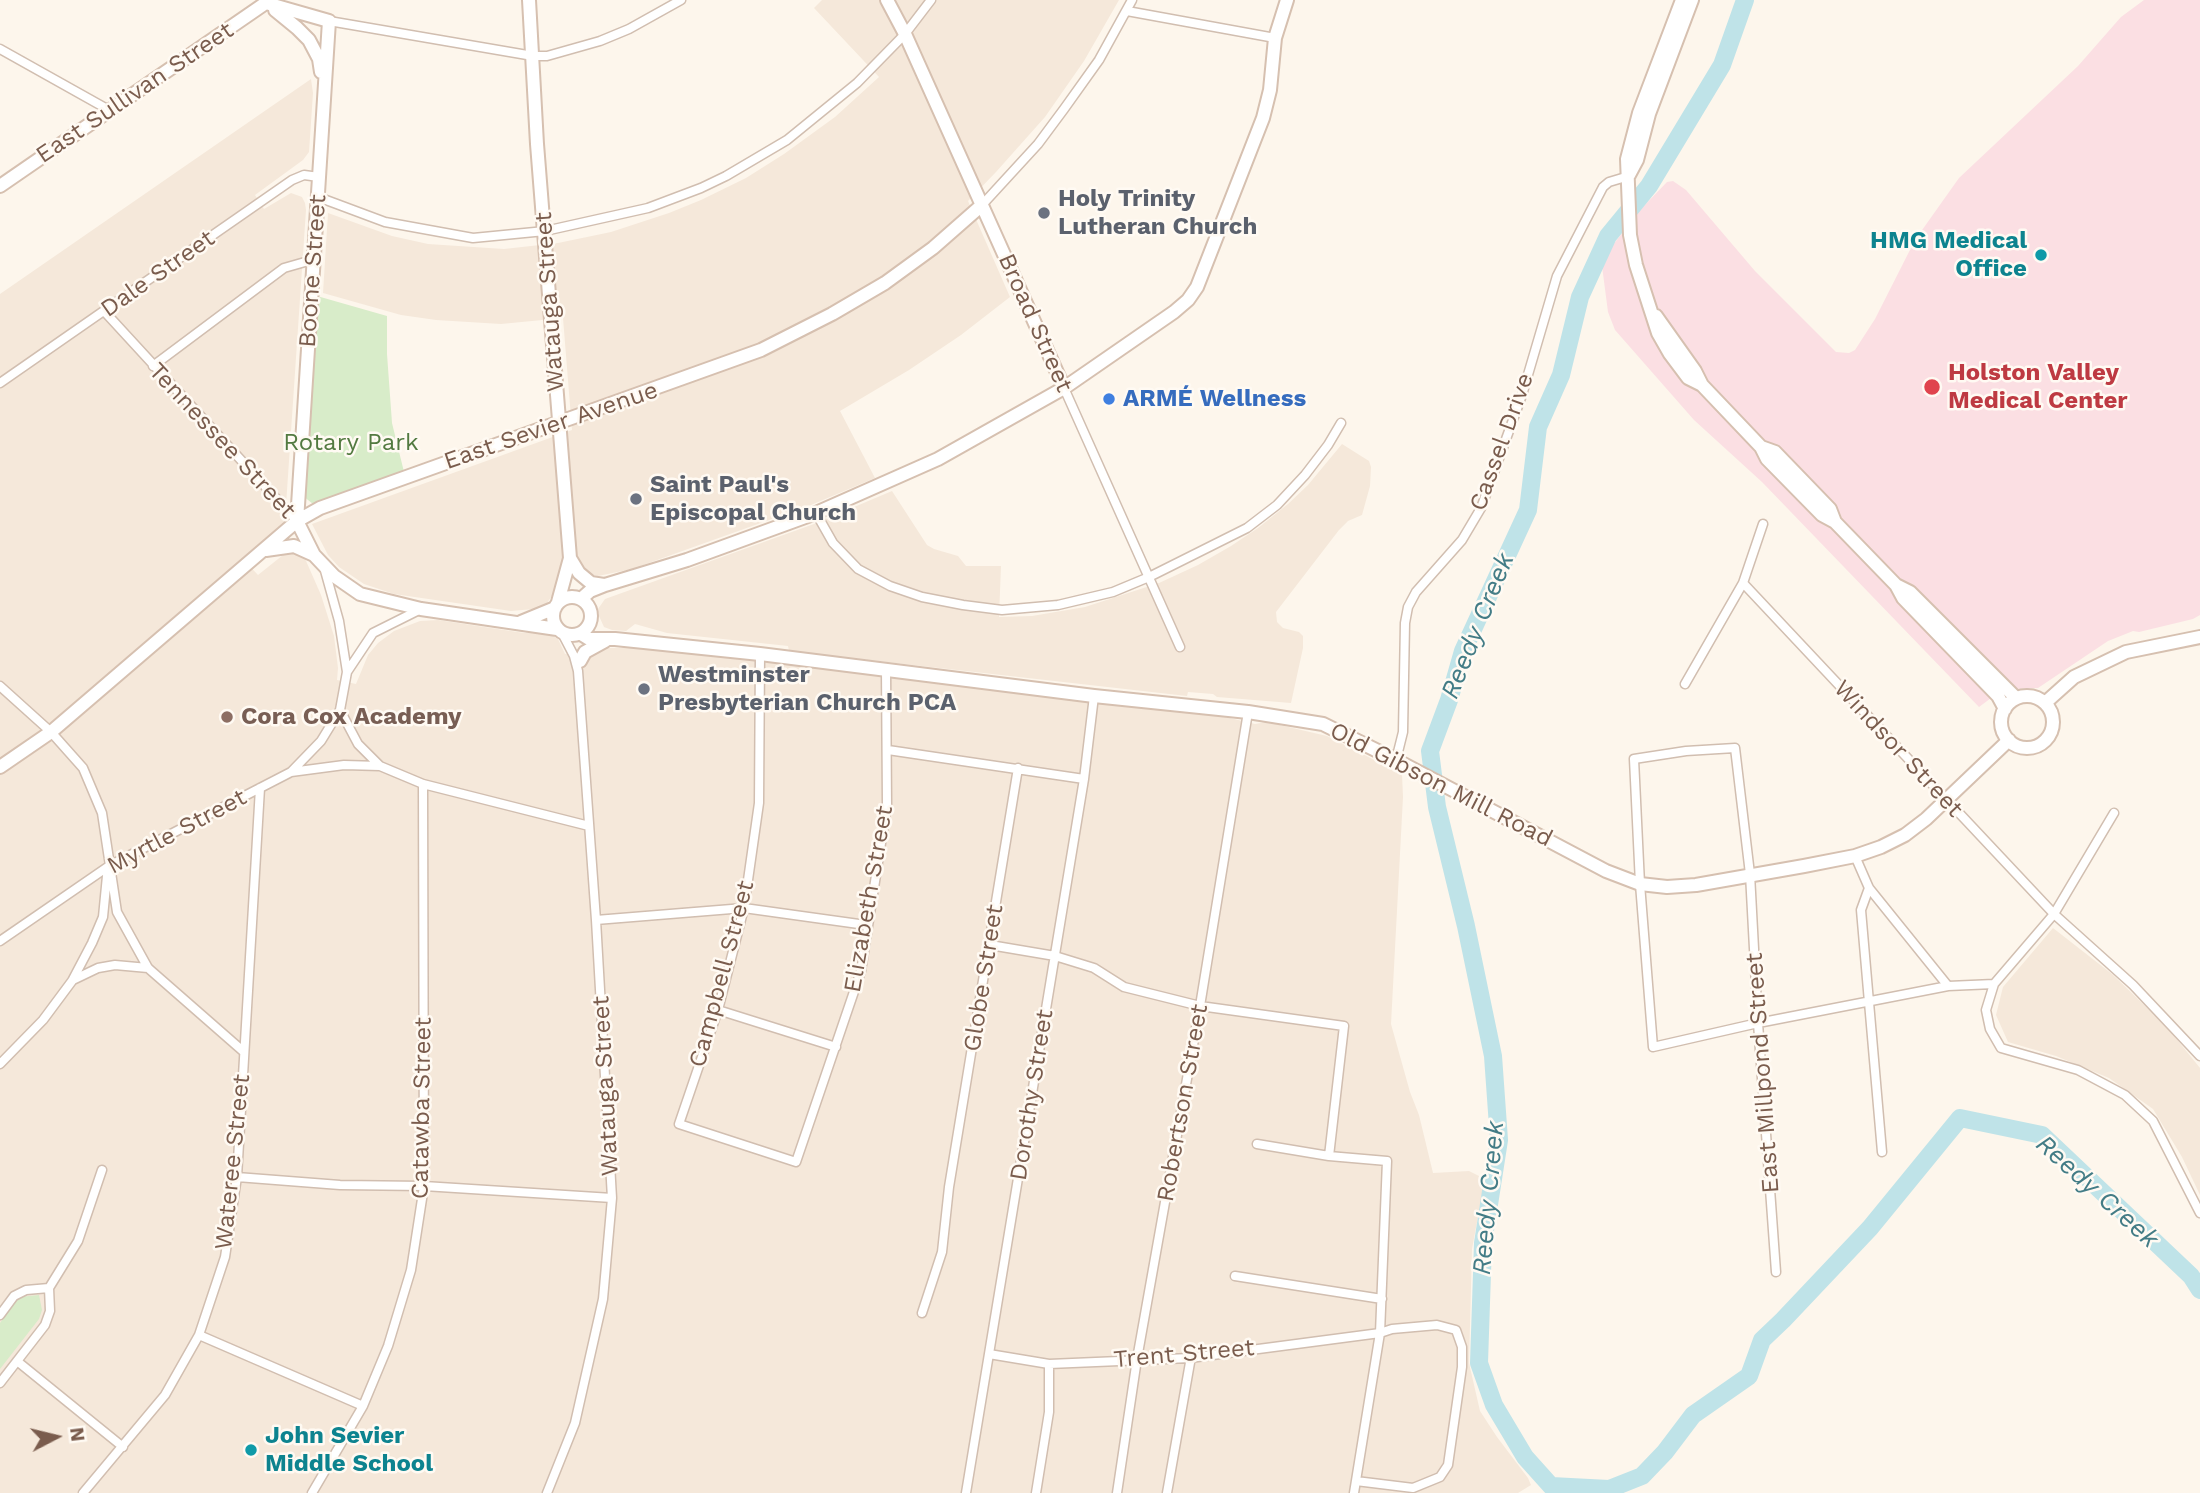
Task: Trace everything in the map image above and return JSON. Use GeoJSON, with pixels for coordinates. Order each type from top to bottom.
{"type":"FeatureCollection","features":[{"type":"Feature","properties":{"kind":"street","name":"Watauga Street"},"geometry":{"type":"LineString","coordinates":[[529,0],[537,144],[570,558],[557,605]]}},
{"type":"Feature","properties":{"kind":"street"},"geometry":{"type":"LineString","coordinates":[[265,1],[329,21],[533,56],[547,56],[600,41],[629,29],[681,0]]}},
{"type":"Feature","properties":{"kind":"street","name":"Broad Street"},"geometry":{"type":"LineString","coordinates":[[887,0],[905,34],[1180,647]]}},
{"type":"Feature","properties":{"kind":"street"},"geometry":{"type":"LineString","coordinates":[[318,197],[385,222],[473,238],[545,230],[648,208],[701,188],[751,162],[821,115],[905,34],[931,0]]}},
{"type":"Feature","properties":{"kind":"street"},"geometry":{"type":"LineString","coordinates":[[982,205],[1038,144],[1065,109],[1099,60],[1132,0]]}},
{"type":"Feature","properties":{"kind":"street"},"geometry":{"type":"LineString","coordinates":[[521,622],[568,597],[580,598],[604,585],[673,565],[816,513],[938,459],[1064,388],[1188,300],[1197,287],[1268,103],[1275,38],[1287,0]]}},
{"type":"Feature","properties":{"kind":"street"},"geometry":{"type":"LineString","coordinates":[[1682,0],[1634,127],[1627,159],[1632,245],[1653,313],[1702,385],[1761,447],[1775,452],[1830,509],[1835,522],[2016,698]]}},
{"type":"Feature","properties":{"kind":"street"},"geometry":{"type":"LineString","coordinates":[[1629,181],[1649,114],[1692,0]]}},
{"type":"Feature","properties":{"kind":"street"},"geometry":{"type":"LineString","coordinates":[[265,1],[298,28],[314,49],[321,71],[324,99]]}},
{"type":"Feature","properties":{"kind":"street","name":"East Sullivan Street"},"geometry":{"type":"LineString","coordinates":[[0,186],[265,1]]}},
{"type":"Feature","properties":{"kind":"street"},"geometry":{"type":"LineString","coordinates":[[1127,11],[1275,38]]}},
{"type":"Feature","properties":{"kind":"street","name":"Boone Street"},"geometry":{"type":"LineString","coordinates":[[297,521],[329,21]]}},
{"type":"Feature","properties":{"kind":"street"},"geometry":{"type":"LineString","coordinates":[[0,49],[109,110]]}},
{"type":"Feature","properties":{"kind":"street","name":"Dale Street"},"geometry":{"type":"LineString","coordinates":[[0,383],[292,180],[304,175],[319,177]]}},
{"type":"Feature","properties":{"kind":"street","name":"Cassel Drive"},"geometry":{"type":"LineString","coordinates":[[1396,760],[1403,732],[1405,623],[1408,607],[1416,592],[1462,540],[1481,508],[1517,411],[1557,276],[1603,187],[1609,182],[1629,181]]}},
{"type":"Feature","properties":{"kind":"street","name":"East Sevier Avenue"},"geometry":{"type":"LineString","coordinates":[[0,767],[51,732],[297,521],[320,508],[718,367],[797,334],[886,282],[933,248],[982,205]]}},
{"type":"Feature","properties":{"kind":"street"},"geometry":{"type":"LineString","coordinates":[[153,366],[284,268],[312,260]]}},
{"type":"Feature","properties":{"kind":"street","name":"Tennessee Street"},"geometry":{"type":"LineString","coordinates":[[104,311],[297,521],[314,555],[324,567],[339,621],[347,672],[340,710]]}},
{"type":"Feature","properties":{"kind":"street"},"geometry":{"type":"LineString","coordinates":[[816,513],[833,543],[858,569],[890,586],[962,606],[1002,610],[1058,605],[1113,592],[1149,578],[1247,528],[1277,505],[1305,475],[1342,423]]}},
{"type":"Feature","properties":{"kind":"street"},"geometry":{"type":"LineString","coordinates":[[1685,684],[1744,583],[1763,524]]}},
{"type":"Feature","properties":{"kind":"street"},"geometry":{"type":"LineString","coordinates":[[262,551],[285,545],[314,555]]}},
{"type":"Feature","properties":{"kind":"street"},"geometry":{"type":"LineString","coordinates":[[570,558],[579,573],[591,583],[604,585]]}},
{"type":"Feature","properties":{"kind":"street"},"geometry":{"type":"LineString","coordinates":[[570,558],[580,598],[591,615],[615,639],[595,645],[585,652],[579,666]]}},
{"type":"Feature","properties":{"kind":"street"},"geometry":{"type":"LineString","coordinates":[[324,567],[360,594],[421,609],[521,622],[572,636],[587,629],[593,601],[604,585]]}},
{"type":"Feature","properties":{"kind":"street","name":"Windsor Street"},"geometry":{"type":"LineString","coordinates":[[1744,583],[2053,914],[2133,985],[2200,1056]]}},
{"type":"Feature","properties":{"kind":"street"},"geometry":{"type":"LineString","coordinates":[[1896,584],[1903,598],[1998,696],[2005,709]]}},
{"type":"Feature","properties":{"kind":"street"},"geometry":{"type":"LineString","coordinates":[[557,605],[553,619],[560,631]]}},
{"type":"Feature","properties":{"kind":"street"},"geometry":{"type":"LineString","coordinates":[[347,672],[373,633],[421,609]]}},
{"type":"Feature","properties":{"kind":"street","name":"Watauga Street"},"geometry":{"type":"LineString","coordinates":[[560,631],[579,666]]}},
{"type":"Feature","properties":{"kind":"street","name":"Watauga Street"},"geometry":{"type":"LineString","coordinates":[[547,1493],[575,1423],[603,1299],[612,1198],[579,666],[580,634]]}},
{"type":"Feature","properties":{"kind":"street","name":"Old Gibson Mill Road"},"geometry":{"type":"LineString","coordinates":[[580,634],[589,639],[615,639],[760,654],[1094,696],[1248,712],[1323,724],[1606,871],[1640,884],[1667,887],[1696,885],[1855,856],[1881,847],[1905,835],[1946,801],[2009,740]]}},
{"type":"Feature","properties":{"kind":"street"},"geometry":{"type":"LineString","coordinates":[[2045,703],[2074,677],[2126,652],[2200,636]]}},
{"type":"Feature","properties":{"kind":"street","name":"Campbell Street"},"geometry":{"type":"LineString","coordinates":[[760,654],[759,803],[744,908],[718,1010],[679,1124],[796,1162]]}},
{"type":"Feature","properties":{"kind":"street","name":"Elizabeth Street"},"geometry":{"type":"LineString","coordinates":[[796,1162],[861,971],[866,925],[887,805],[886,669]]}},
{"type":"Feature","properties":{"kind":"street"},"geometry":{"type":"LineString","coordinates":[[0,686],[51,732],[83,768],[102,813],[117,912],[148,968],[244,1052]]}},
{"type":"Feature","properties":{"kind":"street","name":"Dorothy Street"},"geometry":{"type":"LineString","coordinates":[[967,1493],[1084,779],[1094,696]]}},
{"type":"Feature","properties":{"kind":"street"},"geometry":{"type":"LineString","coordinates":[[2031,696],[2045,703],[2050,709],[2053,725],[2046,740],[2032,747],[2024,747],[2009,740],[2002,726],[2005,709],[2016,698],[2031,696]]}},
{"type":"Feature","properties":{"kind":"street"},"geometry":{"type":"LineString","coordinates":[[340,710],[358,744],[380,766]]}},
{"type":"Feature","properties":{"kind":"street","name":"Myrtle Street"},"geometry":{"type":"LineString","coordinates":[[0,941],[109,866],[291,772],[321,741],[340,710]]}},
{"type":"Feature","properties":{"kind":"street","name":"Robertson Street"},"geometry":{"type":"LineString","coordinates":[[1117,1493],[1137,1359],[1200,1006],[1248,712]]}},
{"type":"Feature","properties":{"kind":"street","name":"East Millpond Street"},"geometry":{"type":"LineString","coordinates":[[1640,884],[1634,759],[1686,751],[1735,748],[1750,874],[1776,1272]]}},
{"type":"Feature","properties":{"kind":"street"},"geometry":{"type":"LineString","coordinates":[[888,750],[1084,779]]}},
{"type":"Feature","properties":{"kind":"street"},"geometry":{"type":"LineString","coordinates":[[291,772],[344,765],[380,766],[423,784],[589,826]]}},
{"type":"Feature","properties":{"kind":"street","name":"Globe Street"},"geometry":{"type":"LineString","coordinates":[[922,1313],[942,1252],[949,1187],[1018,768]]}},
{"type":"Feature","properties":{"kind":"street","name":"Catawba Street"},"geometry":{"type":"LineString","coordinates":[[312,1493],[363,1406],[388,1346],[411,1270],[424,1186],[423,784]]}},
{"type":"Feature","properties":{"kind":"street","name":"Wateree Street"},"geometry":{"type":"LineString","coordinates":[[83,1493],[165,1395],[199,1335],[225,1257],[237,1178],[260,788]]}},
{"type":"Feature","properties":{"kind":"street"},"geometry":{"type":"LineString","coordinates":[[2114,813],[2053,914],[1994,984],[1986,1010],[1990,1029],[2001,1048],[2078,1070],[2125,1095],[2153,1121],[2200,1213]]}},
{"type":"Feature","properties":{"kind":"street"},"geometry":{"type":"LineString","coordinates":[[1855,856],[1869,888],[1948,986]]}},
{"type":"Feature","properties":{"kind":"street"},"geometry":{"type":"LineString","coordinates":[[0,1064],[43,1020],[72,981],[103,917],[109,866]]}},
{"type":"Feature","properties":{"kind":"street"},"geometry":{"type":"LineString","coordinates":[[1640,884],[1653,1047],[1758,1023],[1948,986],[1994,984]]}},
{"type":"Feature","properties":{"kind":"street"},"geometry":{"type":"LineString","coordinates":[[1869,888],[1861,911],[1882,1152]]}},
{"type":"Feature","properties":{"kind":"street"},"geometry":{"type":"LineString","coordinates":[[596,920],[744,908],[866,925]]}},
{"type":"Feature","properties":{"kind":"street"},"geometry":{"type":"LineString","coordinates":[[990,945],[1055,956],[1094,968],[1124,987],[1200,1006],[1344,1026],[1329,1156]]}},
{"type":"Feature","properties":{"kind":"street"},"geometry":{"type":"LineString","coordinates":[[72,981],[97,968],[115,965],[148,968]]}},
{"type":"Feature","properties":{"kind":"street"},"geometry":{"type":"LineString","coordinates":[[718,1010],[836,1047]]}},
{"type":"Feature","properties":{"kind":"street"},"geometry":{"type":"LineString","coordinates":[[1258,1144],[1329,1156],[1387,1161],[1380,1333],[1354,1493]]}},
{"type":"Feature","properties":{"kind":"street"},"geometry":{"type":"LineString","coordinates":[[0,1383],[45,1325],[50,1311],[50,1288],[78,1241],[102,1170]]}},
{"type":"Feature","properties":{"kind":"street"},"geometry":{"type":"LineString","coordinates":[[237,1178],[612,1198]]}},
{"type":"Feature","properties":{"kind":"street"},"geometry":{"type":"LineString","coordinates":[[1235,1276],[1382,1299]]}},
{"type":"Feature","properties":{"kind":"street"},"geometry":{"type":"LineString","coordinates":[[0,1315],[14,1296],[26,1290],[50,1288]]}},
{"type":"Feature","properties":{"kind":"street","name":"Trent Street"},"geometry":{"type":"LineString","coordinates":[[989,1354],[1049,1364],[1191,1357],[1380,1333],[1391,1329],[1437,1325],[1451,1327],[1460,1334],[1462,1367],[1448,1465],[1440,1478],[1413,1488],[1356,1481]]}},
{"type":"Feature","properties":{"kind":"street"},"geometry":{"type":"LineString","coordinates":[[199,1335],[363,1406]]}},
{"type":"Feature","properties":{"kind":"street"},"geometry":{"type":"LineString","coordinates":[[1167,1493],[1191,1357]]}},
{"type":"Feature","properties":{"kind":"street"},"geometry":{"type":"LineString","coordinates":[[17,1361],[123,1447]]}},
{"type":"Feature","properties":{"kind":"street"},"geometry":{"type":"LineString","coordinates":[[1036,1493],[1049,1412],[1049,1364]]}},
{"type":"Feature","properties":{"kind":"shaded area"},"geometry":{"type":"Polygon","coordinates":[[[822,0],[1119,0],[1084,61],[1045,117],[968,201],[1010,297],[909,370],[840,411],[875,478],[811,505],[632,569],[598,576],[587,573],[563,580],[547,603],[534,609],[511,611],[394,594],[364,584],[339,567],[328,555],[312,524],[572,430],[563,318],[501,324],[436,320],[401,315],[323,293],[328,213],[392,236],[428,244],[504,249],[558,243],[611,232],[701,200],[746,178],[784,154],[835,117],[879,77],[814,8],[822,0]]]}},
{"type":"Feature","properties":{"kind":"shaded area","name":"Holston Valley Medical Center"},"geometry":{"type":"Polygon","coordinates":[[[2144,0],[2200,0],[2200,615],[2139,632],[2133,631],[2108,641],[2038,688],[2018,689],[2010,684],[1979,707],[1762,482],[1694,420],[1615,330],[1608,312],[1602,266],[1609,250],[1640,210],[1667,182],[1673,181],[1686,190],[1755,271],[1836,352],[1849,353],[1855,350],[1875,319],[1915,240],[1959,178],[2078,66],[2121,17],[2144,0]]]}},
{"type":"Feature","properties":{"kind":"shaded area"},"geometry":{"type":"Polygon","coordinates":[[[311,79],[313,93],[309,152],[303,160],[255,195],[264,209],[291,193],[302,197],[306,210],[285,520],[281,527],[243,559],[258,575],[288,551],[303,554],[321,595],[334,636],[337,680],[356,684],[368,655],[378,643],[394,631],[420,621],[438,620],[524,633],[546,632],[558,639],[565,654],[602,648],[643,648],[1213,714],[1255,724],[1267,722],[1327,736],[1402,774],[1391,1024],[1419,1115],[1433,1173],[1469,1171],[1485,1179],[1472,1249],[1469,1363],[1480,1411],[1531,1485],[1518,1493],[0,1493],[0,294],[311,79]]]}},
{"type":"Feature","properties":{"kind":"shaded area"},"geometry":{"type":"Polygon","coordinates":[[[1342,444],[1369,461],[1370,486],[1362,515],[1348,521],[1339,530],[1276,612],[1277,622],[1283,628],[1299,632],[1303,636],[1303,648],[1291,703],[1188,692],[1187,696],[789,651],[788,646],[667,633],[635,624],[626,631],[612,630],[604,627],[599,616],[598,609],[605,599],[814,524],[892,491],[927,545],[958,556],[966,566],[1001,566],[999,617],[1032,616],[1085,607],[1159,583],[1231,546],[1288,504],[1308,485],[1342,444]]]}},
{"type":"Feature","properties":{"kind":"shaded area"},"geometry":{"type":"Polygon","coordinates":[[[2053,928],[2112,974],[2166,1026],[2200,1068],[2200,1195],[2182,1157],[2153,1109],[2109,1078],[2056,1056],[2008,1042],[1996,1015],[2003,987],[2053,928]]]}},
{"type":"Feature","properties":{"kind":"green space","name":"Rotary Park"},"geometry":{"type":"Polygon","coordinates":[[[317,296],[387,316],[392,423],[404,472],[313,504],[303,496],[317,296]]]}},
{"type":"Feature","properties":{"kind":"green space"},"geometry":{"type":"Polygon","coordinates":[[[39,1295],[42,1310],[39,1319],[0,1369],[0,1323],[19,1297],[39,1295]]]}},
{"type":"Feature","properties":{"kind":"waterway","name":"Reedy Creek"},"geometry":{"type":"LineString","coordinates":[[1745,0],[1722,65],[1649,186],[1608,236],[1580,297],[1561,375],[1538,427],[1528,510],[1463,651],[1430,751],[1437,807],[1466,926],[1493,1056],[1499,1140],[1483,1243],[1479,1363],[1494,1405],[1525,1457],[1551,1486],[1609,1489],[1642,1476],[1665,1452],[1693,1415],[1749,1376],[1762,1340],[1870,1228],[1960,1118],[2042,1135],[2191,1276],[2200,1290]]}},
{"type":"Feature","properties":{"kind":"place","name":"Holy Trinity Lutheran Church"},"geometry":{"type":"Point","coordinates":[1044,213]}},
{"type":"Feature","properties":{"kind":"place","name":"HMG Medical Office"},"geometry":{"type":"Point","coordinates":[2041,255]}},
{"type":"Feature","properties":{"kind":"place","name":"Holston Valley Medical Center"},"geometry":{"type":"Point","coordinates":[1932,387]}},
{"type":"Feature","properties":{"kind":"place","name":"ARMÉ Wellness"},"geometry":{"type":"Point","coordinates":[1109,399]}},
{"type":"Feature","properties":{"kind":"place","name":"Saint Paul's Episcopal Church"},"geometry":{"type":"Point","coordinates":[636,499]}},
{"type":"Feature","properties":{"kind":"place","name":"Westminster Presbyterian Church PCA"},"geometry":{"type":"Point","coordinates":[644,689]}},
{"type":"Feature","properties":{"kind":"place","name":"Cora Cox Academy"},"geometry":{"type":"Point","coordinates":[227,717]}},
{"type":"Feature","properties":{"kind":"place","name":"John Sevier Middle School"},"geometry":{"type":"Point","coordinates":[251,1450]}}]}
